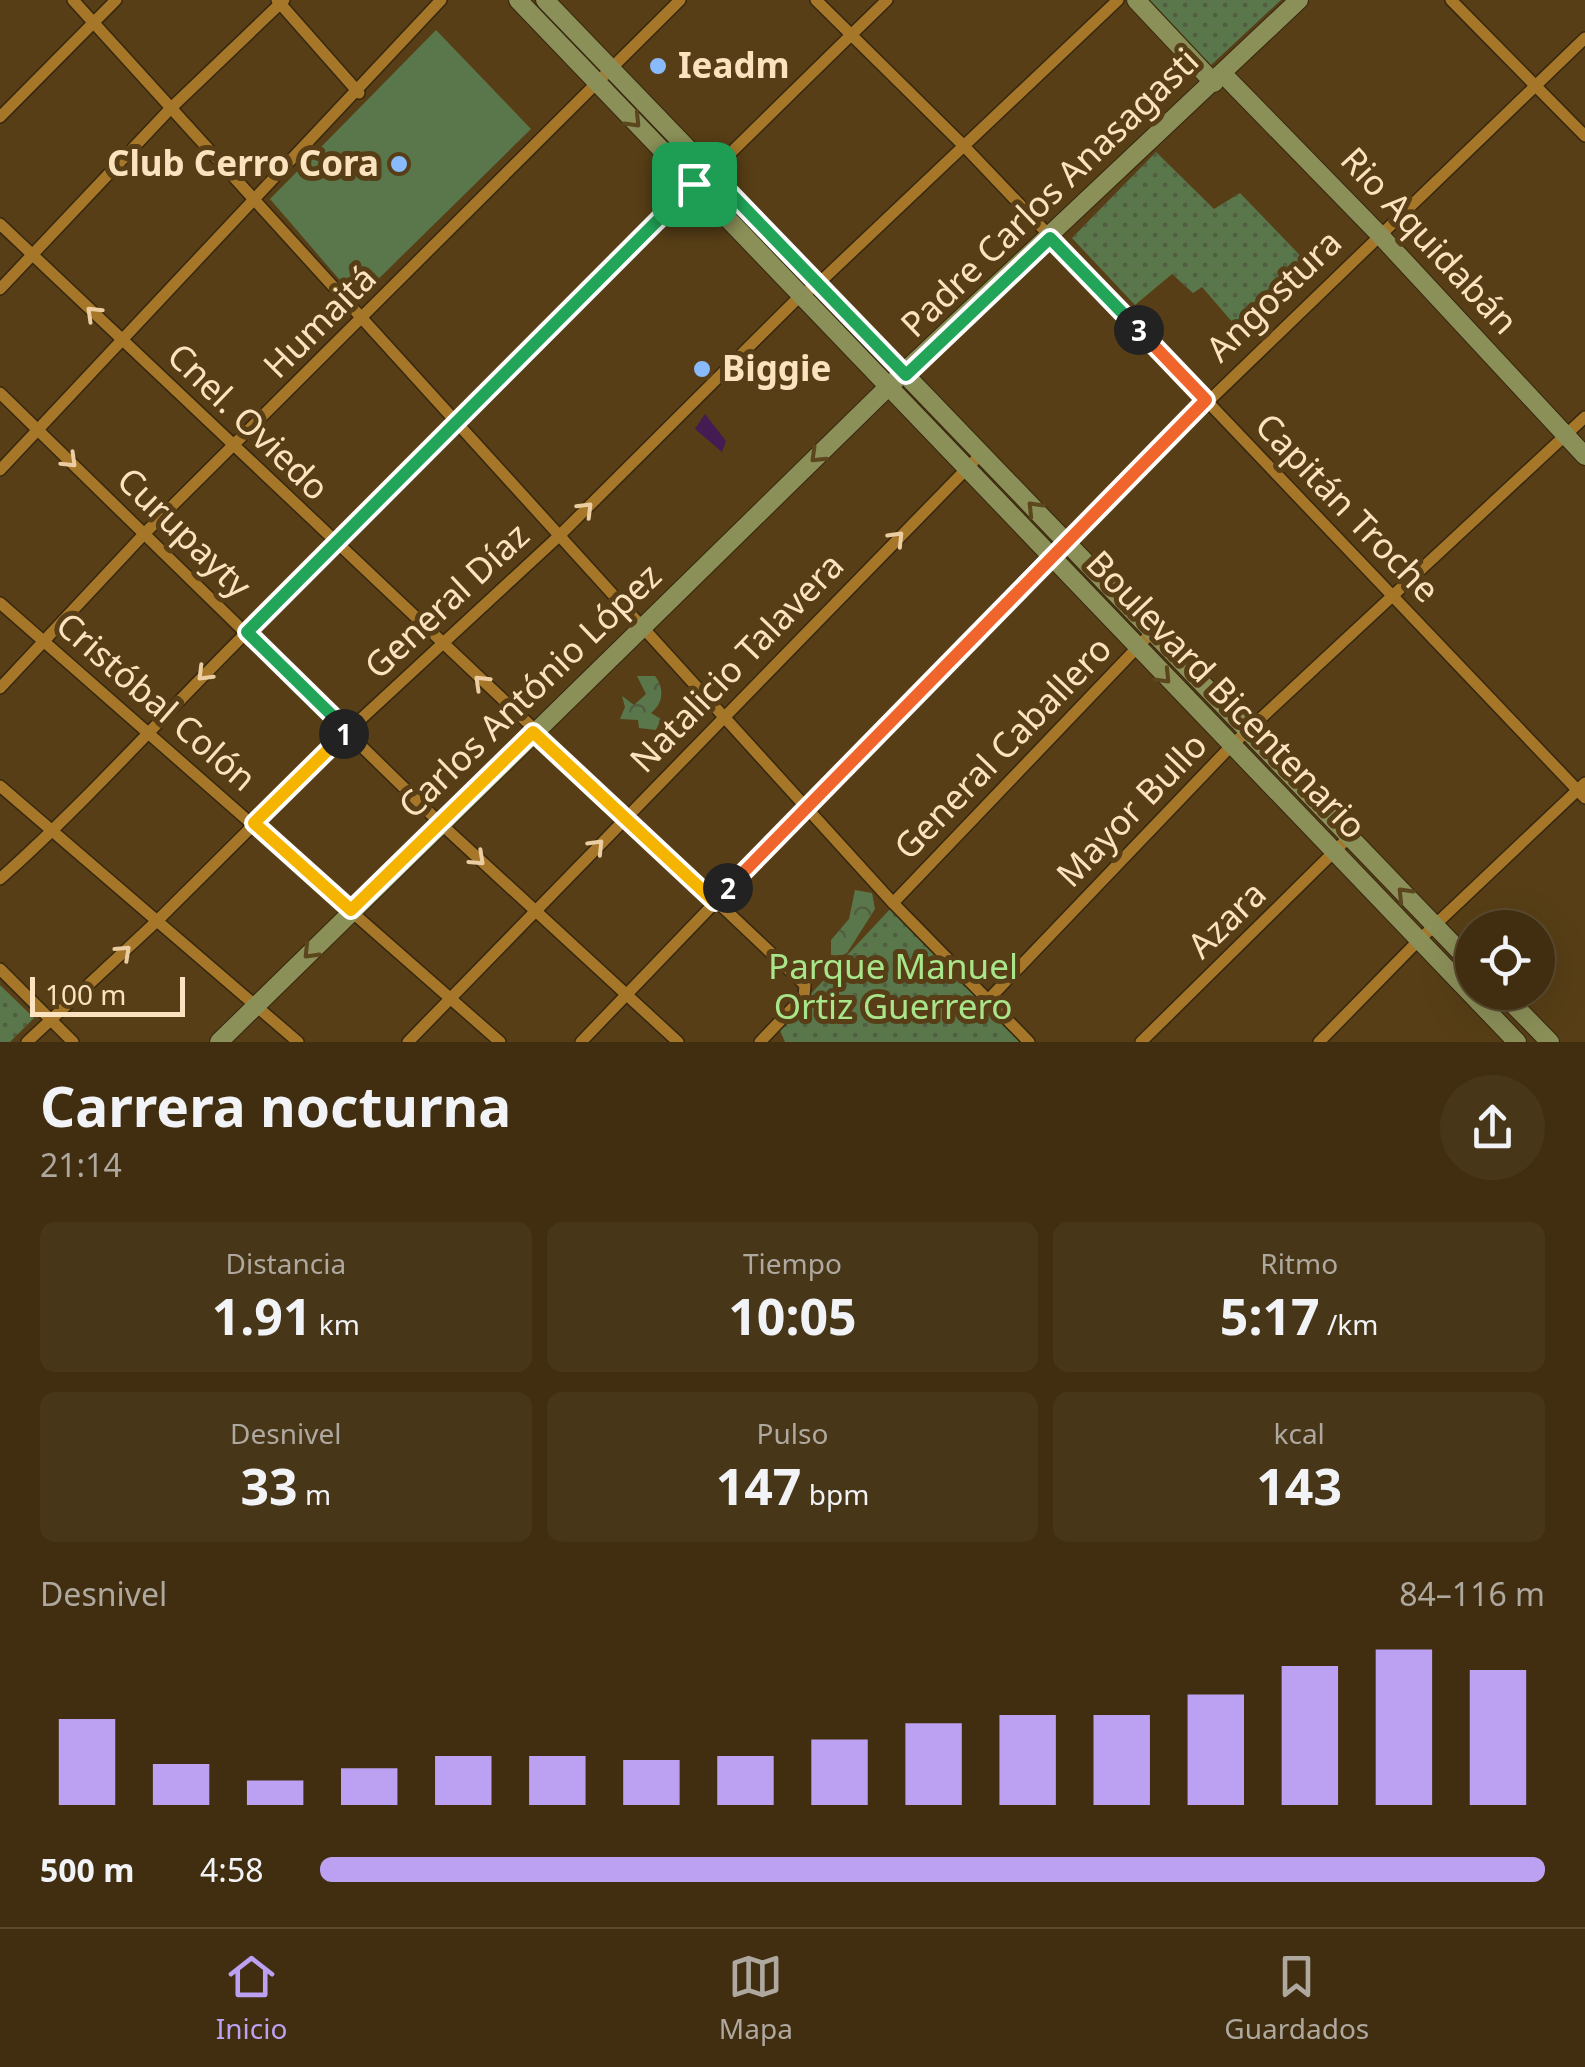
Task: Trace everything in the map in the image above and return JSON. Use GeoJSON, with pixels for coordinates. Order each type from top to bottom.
{"type":"FeatureCollection","features":[{"type":"Feature","properties":{"kind":"main road","name":"Boulevard Bicentenario"},"geometry":{"type":"LineString","coordinates":[[518,0],[1517,1042]]}},
{"type":"Feature","properties":{"kind":"main road","name":"Boulevard Bicentenario"},"geometry":{"type":"LineString","coordinates":[[545,0],[1455,947]]}},
{"type":"Feature","properties":{"kind":"main road","name":"Rio Aquidabán"},"geometry":{"type":"LineString","coordinates":[[1136,0],[1378,233],[1585,456]]}},
{"type":"Feature","properties":{"kind":"main road","name":"Padre Carlos Anasagasti"},"geometry":{"type":"LineString","coordinates":[[887,388],[906,375],[1299,0]]}},
{"type":"Feature","properties":{"kind":"main road","name":"Carlos António López"},"geometry":{"type":"LineString","coordinates":[[220,1042],[887,388]]}},
{"type":"Feature","properties":{"kind":"main road"},"geometry":{"type":"LineString","coordinates":[[1519,1010],[1550,1042]]}},
{"type":"Feature","properties":{"kind":"street"},"geometry":{"type":"LineString","coordinates":[[72,0],[893,902],[1028,1042]]}},
{"type":"Feature","properties":{"kind":"street"},"geometry":{"type":"LineString","coordinates":[[0,117],[116,0]]}},
{"type":"Feature","properties":{"kind":"street"},"geometry":{"type":"LineString","coordinates":[[0,470],[256,202],[441,0]]}},
{"type":"Feature","properties":{"kind":"street","name":"Humaitá"},"geometry":{"type":"LineString","coordinates":[[0,688],[145,533],[680,0]]}},
{"type":"Feature","properties":{"kind":"street","name":"Capitán Troche"},"geometry":{"type":"LineString","coordinates":[[816,0],[964,146],[1582,790]]}},
{"type":"Feature","properties":{"kind":"street"},"geometry":{"type":"LineString","coordinates":[[0,879],[54,830],[146,730],[694,184],[887,0]]}},
{"type":"Feature","properties":{"kind":"street","name":"General Díaz"},"geometry":{"type":"LineString","coordinates":[[27,1042],[159,919],[348,731],[559,536],[800,296],[818,284],[1118,0]]}},
{"type":"Feature","properties":{"kind":"street"},"geometry":{"type":"LineString","coordinates":[[1451,0],[1585,136]]}},
{"type":"Feature","properties":{"kind":"street"},"geometry":{"type":"LineString","coordinates":[[0,290],[170,109],[281,1],[359,92]]}},
{"type":"Feature","properties":{"kind":"street","name":"Angostura"},"geometry":{"type":"LineString","coordinates":[[581,1042],[1048,556],[1378,233],[1585,38]]}},
{"type":"Feature","properties":{"kind":"street","name":"Cnel. Oviedo"},"geometry":{"type":"LineString","coordinates":[[0,224],[806,988],[760,1042]]}},
{"type":"Feature","properties":{"kind":"street","name":"Curupayty"},"geometry":{"type":"LineString","coordinates":[[0,393],[440,823],[678,1042]]}},
{"type":"Feature","properties":{"kind":"street","name":"Mayor Bullo"},"geometry":{"type":"LineString","coordinates":[[987,1001],[1230,746],[1585,417]]}},
{"type":"Feature","properties":{"kind":"street","name":"Natalicio Talavera"},"geometry":{"type":"LineString","coordinates":[[408,1042],[981,454]]}},
{"type":"Feature","properties":{"kind":"street","name":"Cristóbal Colón"},"geometry":{"type":"LineString","coordinates":[[0,603],[500,1042]]}},
{"type":"Feature","properties":{"kind":"street","name":"General Caballero"},"geometry":{"type":"LineString","coordinates":[[893,902],[1152,632]]}},
{"type":"Feature","properties":{"kind":"street"},"geometry":{"type":"LineString","coordinates":[[0,786],[298,1042]]}},
{"type":"Feature","properties":{"kind":"street"},"geometry":{"type":"LineString","coordinates":[[1320,1042],[1418,942],[1582,790]]}},
{"type":"Feature","properties":{"kind":"street","name":"Azara"},"geometry":{"type":"LineString","coordinates":[[1141,1042],[1349,836]]}},
{"type":"Feature","properties":{"kind":"street"},"geometry":{"type":"LineString","coordinates":[[0,969],[73,1042]]}},
{"type":"Feature","properties":{"kind":"green space"},"geometry":{"type":"Polygon","coordinates":[[[1150,0],[1281,0],[1211,65],[1150,0]]]}},
{"type":"Feature","properties":{"kind":"green space","name":"Club Cerro Cora"},"geometry":{"type":"Polygon","coordinates":[[[436,30],[531,129],[357,300],[270,199],[436,30]]]}},
{"type":"Feature","properties":{"kind":"green space"},"geometry":{"type":"Polygon","coordinates":[[[1156,152],[1214,209],[1240,193],[1315,271],[1247,339],[1202,287],[1193,293],[1172,274],[1135,305],[1072,238],[1156,152]]]}},
{"type":"Feature","properties":{"kind":"green space"},"geometry":{"type":"Polygon","coordinates":[[[637,676],[655,676],[660,686],[660,701],[651,713],[661,719],[656,730],[639,728],[638,720],[620,719],[625,707],[622,696],[634,705],[646,694],[637,676]]]}},
{"type":"Feature","properties":{"kind":"green space"},"geometry":{"type":"Polygon","coordinates":[[[855,890],[872,893],[875,909],[847,953],[831,960],[831,940],[849,919],[855,890]]]}},
{"type":"Feature","properties":{"kind":"green space","name":"Parque Manuel Ortiz Guerrero"},"geometry":{"type":"Polygon","coordinates":[[[892,907],[1025,1042],[785,1042],[779,1028],[892,907]]]}},
{"type":"Feature","properties":{"kind":"green space"},"geometry":{"type":"Polygon","coordinates":[[[0,985],[34,1018],[10,1042],[0,1042],[0,985]]]}},
{"type":"Feature","properties":{"kind":"shaded area"},"geometry":{"type":"Polygon","coordinates":[[[705,414],[726,441],[722,452],[695,429],[705,414]]]}},
{"type":"Feature","properties":{"kind":"place","name":"Ieadm"},"geometry":{"type":"Point","coordinates":[658,66]}},
{"type":"Feature","properties":{"kind":"place","name":"Club Cerro Cora"},"geometry":{"type":"Point","coordinates":[399,164]}},
{"type":"Feature","properties":{"kind":"place","name":"Biggie"},"geometry":{"type":"Point","coordinates":[702,369]}},
{"type":"Feature","properties":{"kind":"route"},"geometry":{"type":"LineString","coordinates":[[709,171],[906,375],[1050,238],[1206,400],[1048,556],[715,902],[533,732],[351,910],[254,823],[348,731],[247,632],[694,184],[709,171]]}}]}
